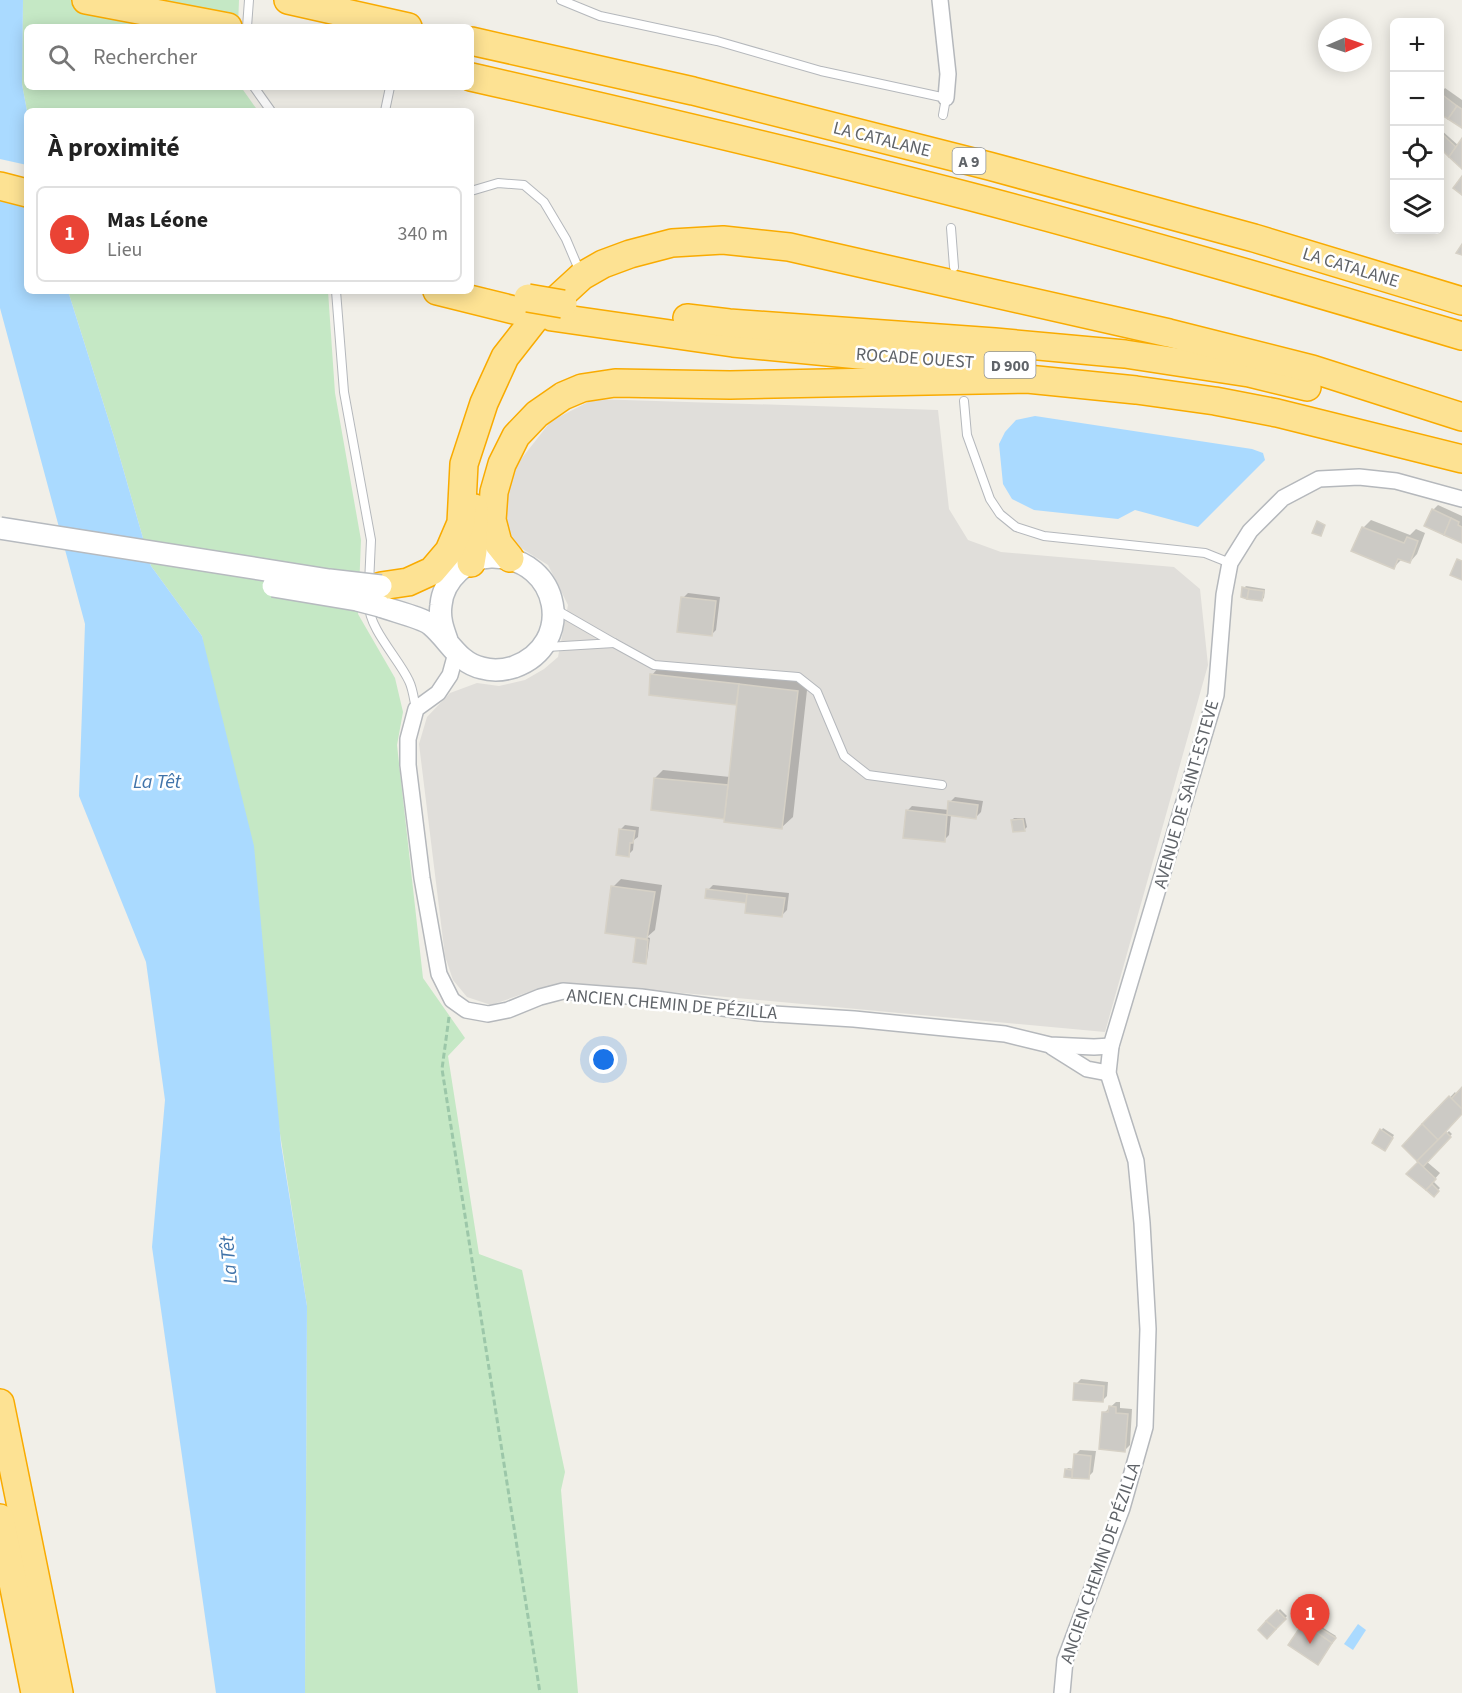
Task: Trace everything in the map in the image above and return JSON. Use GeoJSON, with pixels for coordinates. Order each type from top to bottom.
{"type":"FeatureCollection","features":[{"type":"Feature","properties":{"kind":"highway"},"geometry":{"type":"LineString","coordinates":[[86,0],[212,24]]}},
{"type":"Feature","properties":{"kind":"highway"},"geometry":{"type":"LineString","coordinates":[[288,0],[395,24]]}},
{"type":"Feature","properties":{"kind":"highway","name":"LA CATALANE"},"geometry":{"type":"LineString","coordinates":[[474,42],[693,91],[989,166],[1254,238],[1462,301]]}},
{"type":"Feature","properties":{"kind":"highway","name":"LA CATALANE"},"geometry":{"type":"LineString","coordinates":[[474,78],[681,125],[972,198],[1231,269],[1462,336]]}},
{"type":"Feature","properties":{"kind":"highway"},"geometry":{"type":"LineString","coordinates":[[0,172],[24,178]]}},
{"type":"Feature","properties":{"kind":"highway"},"geometry":{"type":"LineString","coordinates":[[0,186],[24,192]]}},
{"type":"Feature","properties":{"kind":"highway"},"geometry":{"type":"LineString","coordinates":[[381,596],[432,571],[449,551],[461,523],[464,464],[484,403],[505,357],[534,320],[582,276],[603,264],[672,243],[723,240],[789,247],[1169,333],[1300,366],[1462,417]]}},
{"type":"Feature","properties":{"kind":"highway","name":"ROCADE OUEST"},"geometry":{"type":"LineString","coordinates":[[474,285],[523,305]]}},
{"type":"Feature","properties":{"kind":"highway","name":"ROCADE OUEST"},"geometry":{"type":"LineString","coordinates":[[455,294],[557,310],[733,343],[859,355],[1002,364],[1084,372],[1173,385],[1257,400],[1462,448]]}},
{"type":"Feature","properties":{"kind":"highway","name":"ROCADE OUEST"},"geometry":{"type":"LineString","coordinates":[[557,310],[995,342],[1125,354],[1249,373],[1462,426]]}},
{"type":"Feature","properties":{"kind":"highway"},"geometry":{"type":"LineString","coordinates":[[510,558],[498,543],[492,520],[494,492],[502,464],[516,436],[537,414],[563,396],[582,388],[615,384],[730,386],[1027,379],[1215,401],[1277,413],[1462,459]]}},
{"type":"Feature","properties":{"kind":"highway"},"geometry":{"type":"LineString","coordinates":[[465,567],[473,551],[473,467],[476,437],[484,403]]}},
{"type":"Feature","properties":{"kind":"highway"},"geometry":{"type":"LineString","coordinates":[[0,1403],[60,1693]]}},
{"type":"Feature","properties":{"kind":"highway"},"geometry":{"type":"LineString","coordinates":[[0,1518],[35,1693]]}},
{"type":"Feature","properties":{"kind":"main road"},"geometry":{"type":"LineString","coordinates":[[0,528],[329,580],[381,596],[430,623],[468,663],[483,669],[505,670],[526,662],[542,648],[552,629],[553,608],[547,588],[535,571],[510,558],[490,557],[465,567],[428,589],[381,596],[345,598],[0,542]]}},
{"type":"Feature","properties":{"kind":"main road"},"geometry":{"type":"LineString","coordinates":[[451,647],[441,622],[441,603],[447,585],[465,567]]}},
{"type":"Feature","properties":{"kind":"street"},"geometry":{"type":"LineString","coordinates":[[940,0],[948,74],[946,98]]}},
{"type":"Feature","properties":{"kind":"street","name":"AVENUE DE SAINT-ESTEVE"},"geometry":{"type":"LineString","coordinates":[[1108,1073],[1111,1046],[1216,695],[1224,595],[1230,563],[1250,531],[1283,498],[1319,479],[1359,477],[1396,481],[1462,499]]}},
{"type":"Feature","properties":{"kind":"street"},"geometry":{"type":"LineString","coordinates":[[451,647],[450,675],[438,693],[416,709],[408,739],[408,765],[422,878],[439,974],[452,1000]]}},
{"type":"Feature","properties":{"kind":"street","name":"ANCIEN CHEMIN DE PÉZILLA"},"geometry":{"type":"LineString","coordinates":[[452,1000],[466,1010],[488,1014],[508,1010],[563,991],[641,997],[759,1012],[1005,1034],[1050,1045],[1111,1046]]}},
{"type":"Feature","properties":{"kind":"street","name":"ANCIEN CHEMIN DE PÉZILLA"},"geometry":{"type":"LineString","coordinates":[[1050,1045],[1087,1070],[1108,1073],[1136,1161],[1148,1329],[1144,1427],[1122,1508],[1065,1660],[1062,1693]]}},
{"type":"Feature","properties":{"kind":"lane"},"geometry":{"type":"LineString","coordinates":[[247,24],[249,0]]}},
{"type":"Feature","properties":{"kind":"lane"},"geometry":{"type":"LineString","coordinates":[[561,0],[600,16],[717,42],[821,71],[946,98],[944,115]]}},
{"type":"Feature","properties":{"kind":"lane"},"geometry":{"type":"LineString","coordinates":[[256,90],[269,108]]}},
{"type":"Feature","properties":{"kind":"lane"},"geometry":{"type":"LineString","coordinates":[[385,108],[389,90]]}},
{"type":"Feature","properties":{"kind":"lane"},"geometry":{"type":"LineString","coordinates":[[474,190],[498,183],[524,185],[544,202],[566,239],[582,276]]}},
{"type":"Feature","properties":{"kind":"lane"},"geometry":{"type":"LineString","coordinates":[[951,228],[954,267]]}},
{"type":"Feature","properties":{"kind":"lane"},"geometry":{"type":"LineString","coordinates":[[336,294],[344,392],[371,540],[369,610],[374,625],[410,682],[416,709]]}},
{"type":"Feature","properties":{"kind":"lane"},"geometry":{"type":"LineString","coordinates":[[964,401],[967,435],[990,499],[1000,514],[1016,527],[1044,536],[1205,553],[1230,563]]}},
{"type":"Feature","properties":{"kind":"lane"},"geometry":{"type":"LineString","coordinates":[[553,608],[654,665],[798,677],[817,692],[844,756],[868,775],[942,785]]}},
{"type":"Feature","properties":{"kind":"lane"},"geometry":{"type":"LineString","coordinates":[[542,648],[614,643]]}},
{"type":"Feature","properties":{"kind":"path"},"geometry":{"type":"LineString","coordinates":[[452,1000],[442,1069],[540,1693]]}},
{"type":"Feature","properties":{"kind":"shaded area"},"geometry":{"type":"Polygon","coordinates":[[[594,399],[938,410],[949,509],[968,540],[1001,552],[1174,567],[1200,589],[1208,665],[1105,1032],[585,984],[540,988],[491,1005],[467,997],[453,980],[445,956],[419,744],[427,717],[450,693],[477,683],[499,686],[525,680],[544,669],[558,657],[568,605],[548,565],[521,548],[504,532],[501,503],[518,463],[551,421],[594,399]]]}},
{"type":"Feature","properties":{"kind":"green space"},"geometry":{"type":"Polygon","coordinates":[[[23,0],[239,0],[238,24],[24,24],[24,90],[243,90],[256,108],[26,108],[22,84],[23,0]]]}},
{"type":"Feature","properties":{"kind":"green space"},"geometry":{"type":"Polygon","coordinates":[[[69,294],[328,294],[335,393],[361,540],[358,614],[395,678],[403,712],[397,745],[423,978],[465,1038],[448,1056],[479,1254],[522,1270],[565,1472],[561,1490],[578,1693],[305,1693],[307,1306],[202,636],[151,566],[114,437],[69,294]]]}},
{"type":"Feature","properties":{"kind":"water","name":"La Têt"},"geometry":{"type":"Polygon","coordinates":[[[0,0],[23,0],[22,84],[26,108],[24,108],[24,294],[69,294],[114,437],[151,566],[202,636],[254,846],[281,1144],[307,1306],[305,1693],[216,1693],[152,1247],[165,1100],[146,962],[79,796],[85,624],[0,308],[0,0]]]}},
{"type":"Feature","properties":{"kind":"water"},"geometry":{"type":"Polygon","coordinates":[[[1035,416],[1252,449],[1263,453],[1265,460],[1198,527],[1135,510],[1118,519],[1034,510],[1012,499],[1003,484],[999,444],[1005,432],[1016,420],[1035,416]]]}},
{"type":"Feature","properties":{"kind":"water"},"geometry":{"type":"Polygon","coordinates":[[[1358,1624],[1366,1630],[1353,1650],[1344,1644],[1358,1624]]]}},
{"type":"Feature","properties":{"kind":"pier"},"geometry":{"type":"Polygon","coordinates":[[[0,159],[24,164],[24,202],[0,197],[0,159]]]}},
{"type":"Feature","properties":{"kind":"building"},"geometry":{"type":"Polygon","coordinates":[[[1444,96],[1457,106],[1448,119],[1444,116],[1444,96]]]}},
{"type":"Feature","properties":{"kind":"building"},"geometry":{"type":"Polygon","coordinates":[[[1457,106],[1462,109],[1462,128],[1448,119],[1457,106]]]}},
{"type":"Feature","properties":{"kind":"building"},"geometry":{"type":"Polygon","coordinates":[[[1444,136],[1456,147],[1449,157],[1444,152],[1444,136]]]}},
{"type":"Feature","properties":{"kind":"building"},"geometry":{"type":"Polygon","coordinates":[[[1462,138],[1462,169],[1449,157],[1462,138]]]}},
{"type":"Feature","properties":{"kind":"building"},"geometry":{"type":"Polygon","coordinates":[[[1462,176],[1462,195],[1453,188],[1462,176]]]}},
{"type":"Feature","properties":{"kind":"building"},"geometry":{"type":"Polygon","coordinates":[[[1462,244],[1462,255],[1456,253],[1462,244]]]}},
{"type":"Feature","properties":{"kind":"building"},"geometry":{"type":"Polygon","coordinates":[[[1432,509],[1451,518],[1444,535],[1424,526],[1432,509]]]}},
{"type":"Feature","properties":{"kind":"building"},"geometry":{"type":"Polygon","coordinates":[[[1451,518],[1459,522],[1458,525],[1462,527],[1462,543],[1444,535],[1451,518]]]}},
{"type":"Feature","properties":{"kind":"building"},"geometry":{"type":"Polygon","coordinates":[[[1317,521],[1325,525],[1321,536],[1312,533],[1317,521]]]}},
{"type":"Feature","properties":{"kind":"building"},"geometry":{"type":"Polygon","coordinates":[[[1362,527],[1404,543],[1407,537],[1418,541],[1410,563],[1398,559],[1394,569],[1351,551],[1362,527]]]}},
{"type":"Feature","properties":{"kind":"building"},"geometry":{"type":"Polygon","coordinates":[[[1457,559],[1462,561],[1462,580],[1450,575],[1457,559]]]}},
{"type":"Feature","properties":{"kind":"building"},"geometry":{"type":"Polygon","coordinates":[[[1242,587],[1249,589],[1247,599],[1241,597],[1242,587]]]}},
{"type":"Feature","properties":{"kind":"building"},"geometry":{"type":"Polygon","coordinates":[[[1249,589],[1264,591],[1262,601],[1247,599],[1249,589]]]}},
{"type":"Feature","properties":{"kind":"building"},"geometry":{"type":"Polygon","coordinates":[[[681,597],[716,601],[712,636],[677,632],[681,597]]]}},
{"type":"Feature","properties":{"kind":"building"},"geometry":{"type":"Polygon","coordinates":[[[650,674],[739,684],[736,705],[649,695],[650,674]]]}},
{"type":"Feature","properties":{"kind":"building"},"geometry":{"type":"Polygon","coordinates":[[[739,684],[798,691],[782,829],[724,822],[739,684]]]}},
{"type":"Feature","properties":{"kind":"building"},"geometry":{"type":"Polygon","coordinates":[[[654,778],[728,785],[724,819],[651,810],[654,778]]]}},
{"type":"Feature","properties":{"kind":"building"},"geometry":{"type":"Polygon","coordinates":[[[948,801],[978,805],[976,819],[947,815],[948,801]]]}},
{"type":"Feature","properties":{"kind":"building"},"geometry":{"type":"Polygon","coordinates":[[[906,810],[947,815],[945,842],[903,838],[906,810]]]}},
{"type":"Feature","properties":{"kind":"building"},"geometry":{"type":"Polygon","coordinates":[[[1023,819],[1025,831],[1013,832],[1011,820],[1023,819]]]}},
{"type":"Feature","properties":{"kind":"building"},"geometry":{"type":"Polygon","coordinates":[[[619,829],[635,831],[633,843],[630,843],[629,857],[616,855],[619,829]]]}},
{"type":"Feature","properties":{"kind":"building"},"geometry":{"type":"Polygon","coordinates":[[[611,886],[655,892],[647,939],[605,933],[611,886]]]}},
{"type":"Feature","properties":{"kind":"building"},"geometry":{"type":"Polygon","coordinates":[[[706,889],[747,894],[746,903],[705,898],[706,889]]]}},
{"type":"Feature","properties":{"kind":"building"},"geometry":{"type":"Polygon","coordinates":[[[747,894],[785,898],[782,917],[745,913],[747,894]]]}},
{"type":"Feature","properties":{"kind":"building"},"geometry":{"type":"Polygon","coordinates":[[[636,938],[648,940],[646,964],[633,962],[636,938]]]}},
{"type":"Feature","properties":{"kind":"building"},"geometry":{"type":"Polygon","coordinates":[[[1462,1087],[1462,1109],[1451,1099],[1462,1087]]]}},
{"type":"Feature","properties":{"kind":"building"},"geometry":{"type":"Polygon","coordinates":[[[1449,1096],[1462,1109],[1462,1114],[1438,1140],[1422,1124],[1449,1096]]]}},
{"type":"Feature","properties":{"kind":"building"},"geometry":{"type":"Polygon","coordinates":[[[1422,1124],[1438,1140],[1417,1161],[1402,1146],[1422,1124]]]}},
{"type":"Feature","properties":{"kind":"building"},"geometry":{"type":"Polygon","coordinates":[[[1380,1129],[1393,1138],[1385,1151],[1372,1143],[1380,1129]]]}},
{"type":"Feature","properties":{"kind":"building"},"geometry":{"type":"Polygon","coordinates":[[[1446,1132],[1451,1137],[1423,1167],[1417,1161],[1446,1132]]]}},
{"type":"Feature","properties":{"kind":"building"},"geometry":{"type":"Polygon","coordinates":[[[1418,1162],[1436,1179],[1426,1190],[1406,1174],[1418,1162]]]}},
{"type":"Feature","properties":{"kind":"building"},"geometry":{"type":"Polygon","coordinates":[[[1432,1184],[1439,1191],[1434,1197],[1426,1190],[1432,1184]]]}},
{"type":"Feature","properties":{"kind":"building"},"geometry":{"type":"Polygon","coordinates":[[[1074,1383],[1104,1386],[1103,1402],[1073,1400],[1074,1383]]]}},
{"type":"Feature","properties":{"kind":"building"},"geometry":{"type":"Polygon","coordinates":[[[1109,1406],[1116,1407],[1116,1413],[1128,1414],[1125,1452],[1099,1449],[1102,1412],[1108,1412],[1109,1406]]]}},
{"type":"Feature","properties":{"kind":"building"},"geometry":{"type":"Polygon","coordinates":[[[1074,1454],[1091,1456],[1089,1479],[1072,1478],[1074,1454]]]}},
{"type":"Feature","properties":{"kind":"building"},"geometry":{"type":"Polygon","coordinates":[[[1065,1469],[1072,1470],[1072,1478],[1064,1477],[1065,1469]]]}},
{"type":"Feature","properties":{"kind":"building"},"geometry":{"type":"Polygon","coordinates":[[[1277,1610],[1286,1619],[1276,1629],[1266,1621],[1277,1610]]]}},
{"type":"Feature","properties":{"kind":"building"},"geometry":{"type":"Polygon","coordinates":[[[1266,1621],[1276,1629],[1267,1639],[1258,1630],[1266,1621]]]}},
{"type":"Feature","properties":{"kind":"building"},"geometry":{"type":"Polygon","coordinates":[[[1303,1623],[1332,1643],[1318,1665],[1288,1645],[1303,1623]]]}},
{"type":"Feature","properties":{"kind":"building"},"geometry":{"type":"Polygon","coordinates":[[[1321,1629],[1336,1638],[1332,1643],[1318,1633],[1321,1629]]]}},
{"type":"Feature","properties":{"kind":"place","name":"Mas Léone"},"geometry":{"type":"Point","coordinates":[1310,1644]}}]}
